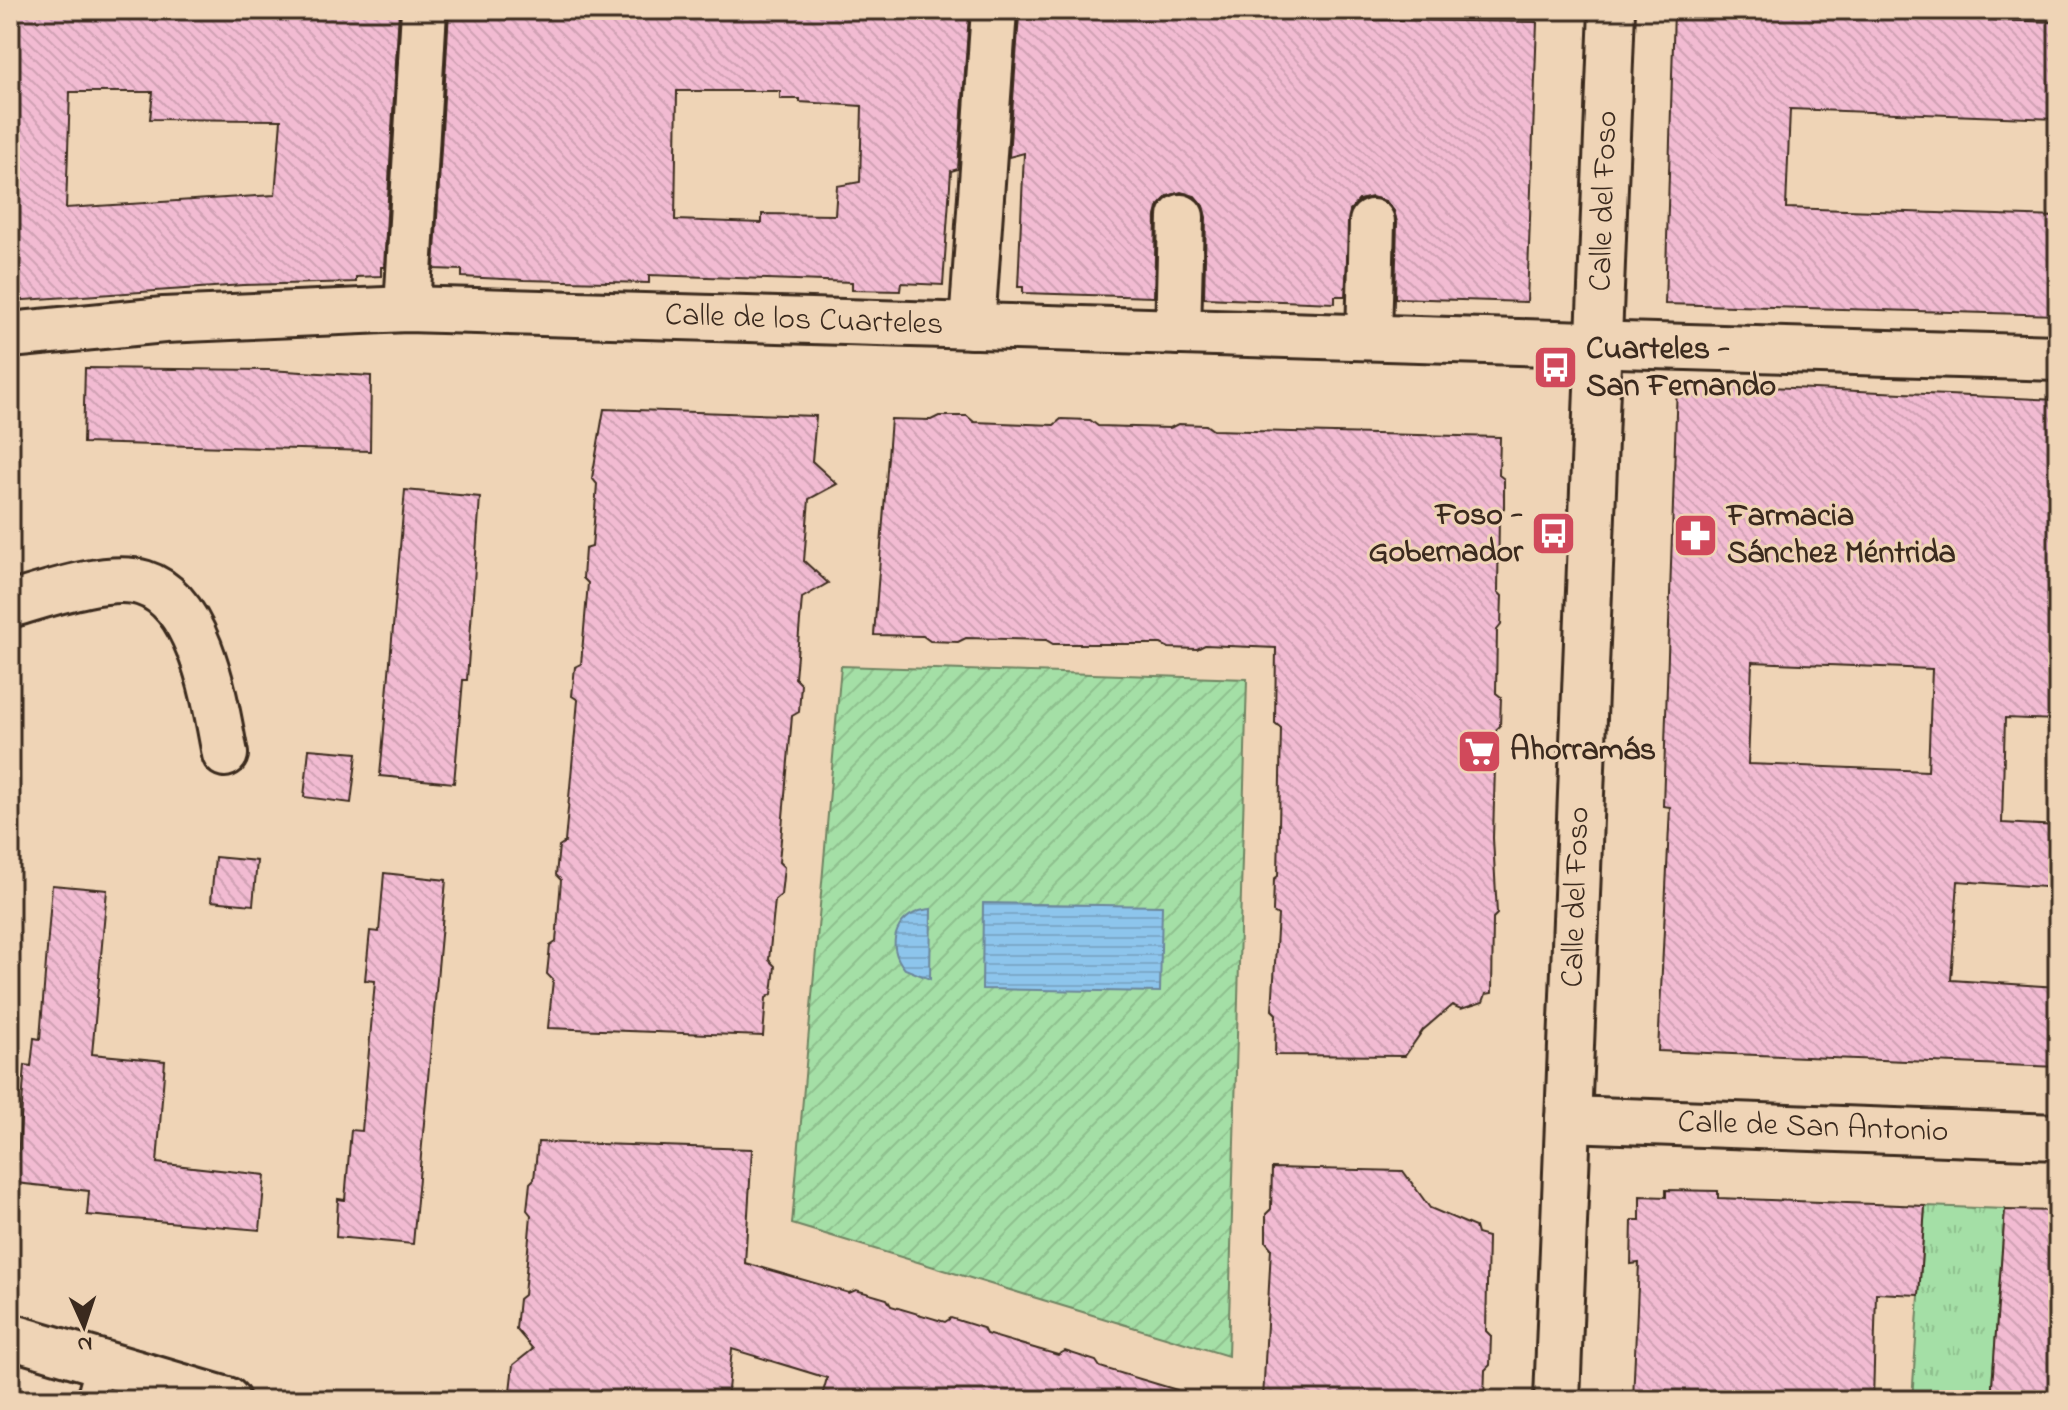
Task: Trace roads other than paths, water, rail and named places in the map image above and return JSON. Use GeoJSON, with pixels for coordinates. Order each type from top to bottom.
{"type":"FeatureCollection","features":[{"type":"Feature","properties":{"kind":"street"},"geometry":{"type":"LineString","coordinates":[[407,309],[424,10]]}},
{"type":"Feature","properties":{"kind":"street"},"geometry":{"type":"LineString","coordinates":[[972,326],[994,10]]}},
{"type":"Feature","properties":{"kind":"street","name":"Calle del Foso"},"geometry":{"type":"LineString","coordinates":[[1557,1400],[1612,10]]}},
{"type":"Feature","properties":{"kind":"street"},"geometry":{"type":"LineString","coordinates":[[1178,332],[1181,217]]}},
{"type":"Feature","properties":{"kind":"street"},"geometry":{"type":"LineString","coordinates":[[1369,337],[1372,222]]}},
{"type":"Feature","properties":{"kind":"street","name":"Calle de los Cuarteles"},"geometry":{"type":"LineString","coordinates":[[10,335],[164,320],[407,309],[2058,358]]}},
{"type":"Feature","properties":{"kind":"street"},"geometry":{"type":"LineString","coordinates":[[10,605],[89,583],[143,583],[181,609],[212,684],[225,754]]}},
{"type":"Feature","properties":{"kind":"street","name":"Calle de San Antonio"},"geometry":{"type":"LineString","coordinates":[[1568,1119],[2058,1137]]}},
{"type":"Feature","properties":{"kind":"street"},"geometry":{"type":"LineString","coordinates":[[10,1336],[96,1381],[227,1400]]}},
{"type":"Feature","properties":{"kind":"water"},"geometry":{"type":"Polygon","coordinates":[[[983,903],[1162,906],[1160,992],[982,989],[983,903]]]}},
{"type":"Feature","properties":{"kind":"water"},"geometry":{"type":"Polygon","coordinates":[[[931,909],[930,979],[905,969],[898,959],[895,940],[902,922],[920,911],[931,909]]]}},
{"type":"Feature","properties":{"kind":"place","name":"Cuarteles - San Fernando"},"geometry":{"type":"Point","coordinates":[1555,368]}},
{"type":"Feature","properties":{"kind":"place","name":"Foso - Gobernador"},"geometry":{"type":"Point","coordinates":[1554,534]}},
{"type":"Feature","properties":{"kind":"place","name":"Farmacia Sánchez Méntrida"},"geometry":{"type":"Point","coordinates":[1696,535]}},
{"type":"Feature","properties":{"kind":"place","name":"Ahorramás"},"geometry":{"type":"Point","coordinates":[1479,751]}}]}
